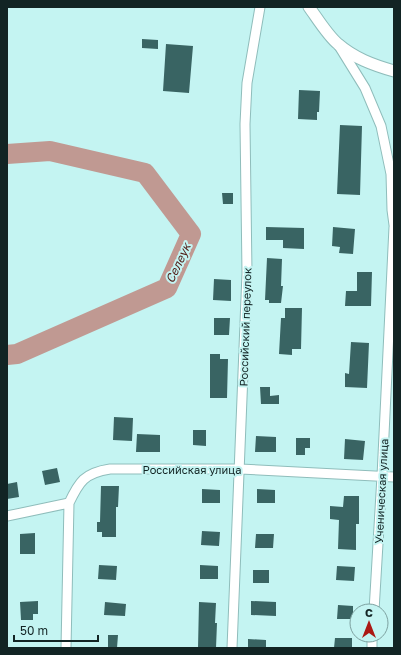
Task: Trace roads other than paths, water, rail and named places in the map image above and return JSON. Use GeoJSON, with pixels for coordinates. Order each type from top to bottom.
{"type":"FeatureCollection","features":[{"type":"Feature","properties":{"kind":"street","name":"Российский переулок"},"geometry":{"type":"LineString","coordinates":[[232,648],[247,273],[245,124],[247,83],[260,7]]}},
{"type":"Feature","properties":{"kind":"street"},"geometry":{"type":"LineString","coordinates":[[309,7],[337,43],[357,58],[394,71]]}},
{"type":"Feature","properties":{"kind":"street","name":"Ученическая улица"},"geometry":{"type":"LineString","coordinates":[[337,43],[364,88],[381,126],[391,174],[394,226],[374,603]]}},
{"type":"Feature","properties":{"kind":"street","name":"Российская улица"},"geometry":{"type":"LineString","coordinates":[[69,504],[78,484],[88,476],[99,471],[110,469],[240,469],[394,476]]}},
{"type":"Feature","properties":{"kind":"street"},"geometry":{"type":"LineString","coordinates":[[7,516],[69,504],[66,648]]}},
{"type":"Feature","properties":{"kind":"waterway","name":"Селеук"},"geometry":{"type":"LineString","coordinates":[[7,154],[50,151],[145,173],[191,234],[167,288],[17,354],[7,355]]}}]}
